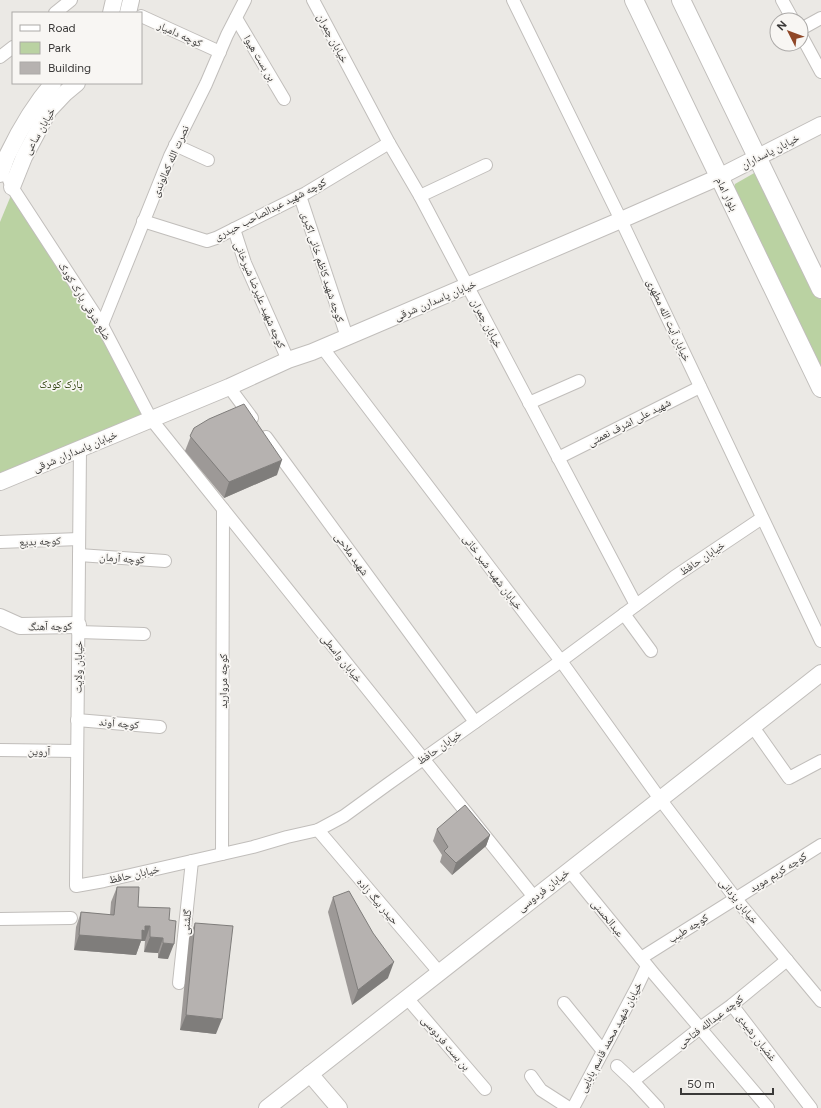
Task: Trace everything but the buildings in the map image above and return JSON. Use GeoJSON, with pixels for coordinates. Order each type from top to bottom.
{"type":"FeatureCollection","features":[{"type":"Feature","properties":{"kind":"main road","name":"بلوار امام"},"geometry":{"type":"LineString","coordinates":[[634,0],[821,388]]}},
{"type":"Feature","properties":{"kind":"main road"},"geometry":{"type":"LineString","coordinates":[[681,0],[821,289]]}},
{"type":"Feature","properties":{"kind":"street"},"geometry":{"type":"LineString","coordinates":[[56,12],[71,0]]}},
{"type":"Feature","properties":{"kind":"street","name":"نصرت الله کمالوندی"},"geometry":{"type":"LineString","coordinates":[[102,325],[170,156],[206,84],[245,0]]}},
{"type":"Feature","properties":{"kind":"street","name":"خیابان چمران"},"geometry":{"type":"LineString","coordinates":[[313,0],[389,144],[420,196],[636,605]]}},
{"type":"Feature","properties":{"kind":"street","name":"خیابان آیت الله مطهری"},"geometry":{"type":"LineString","coordinates":[[513,0],[621,220],[821,641]]}},
{"type":"Feature","properties":{"kind":"street"},"geometry":{"type":"LineString","coordinates":[[782,0],[789,12]]}},
{"type":"Feature","properties":{"kind":"street","name":"کوچه دامیار"},"geometry":{"type":"LineString","coordinates":[[113,6],[133,11]]}},
{"type":"Feature","properties":{"kind":"street","name":"کوچه دامیار"},"geometry":{"type":"LineString","coordinates":[[142,15],[220,52]]}},
{"type":"Feature","properties":{"kind":"street","name":"بن بست هیوا"},"geometry":{"type":"LineString","coordinates":[[236,18],[284,99]]}},
{"type":"Feature","properties":{"kind":"street"},"geometry":{"type":"LineString","coordinates":[[809,25],[821,18]]}},
{"type":"Feature","properties":{"kind":"street"},"geometry":{"type":"LineString","coordinates":[[0,57],[12,48]]}},
{"type":"Feature","properties":{"kind":"street"},"geometry":{"type":"LineString","coordinates":[[809,50],[821,72]]}},
{"type":"Feature","properties":{"kind":"street","name":"خیابان ساعی"},"geometry":{"type":"LineString","coordinates":[[1,169],[21,130],[42,96],[52,84]]}},
{"type":"Feature","properties":{"kind":"street","name":"خیابان ساعی"},"geometry":{"type":"LineString","coordinates":[[12,187],[24,157],[49,110],[76,84]]}},
{"type":"Feature","properties":{"kind":"street","name":"خیابان پاسداران"},"geometry":{"type":"LineString","coordinates":[[719,177],[821,125]]}},
{"type":"Feature","properties":{"kind":"street","name":"کوچه شهید عبدالصاحب حیدری"},"geometry":{"type":"LineString","coordinates":[[144,221],[207,241],[216,238],[300,196],[389,144]]}},
{"type":"Feature","properties":{"kind":"street"},"geometry":{"type":"LineString","coordinates":[[175,146],[208,160]]}},
{"type":"Feature","properties":{"kind":"street"},"geometry":{"type":"LineString","coordinates":[[420,196],[486,164]]}},
{"type":"Feature","properties":{"kind":"street","name":"ضلع شرقی پارک کودک"},"geometry":{"type":"LineString","coordinates":[[1,169],[102,325],[151,419]]}},
{"type":"Feature","properties":{"kind":"street","name":"خیابان پاسدارن شرقی"},"geometry":{"type":"LineString","coordinates":[[151,419],[288,360],[322,348],[719,177]]}},
{"type":"Feature","properties":{"kind":"street","name":"کوچه شهید کاظم خانی اکبری"},"geometry":{"type":"LineString","coordinates":[[300,196],[347,337]]}},
{"type":"Feature","properties":{"kind":"street","name":"کوچه شهید علیرضا شیرخانی"},"geometry":{"type":"LineString","coordinates":[[234,229],[245,263],[288,360]]}},
{"type":"Feature","properties":{"kind":"street","name":"خیابان شهید شیر خانی"},"geometry":{"type":"LineString","coordinates":[[322,348],[560,661],[660,798]]}},
{"type":"Feature","properties":{"kind":"street"},"geometry":{"type":"LineString","coordinates":[[529,403],[579,381]]}},
{"type":"Feature","properties":{"kind":"street","name":"شهید ملاحی"},"geometry":{"type":"LineString","coordinates":[[229,386],[475,722]]}},
{"type":"Feature","properties":{"kind":"street","name":"شهید علی اشرف نعمتی"},"geometry":{"type":"LineString","coordinates":[[558,458],[700,387]]}},
{"type":"Feature","properties":{"kind":"street","name":"خیابان پاسداران شرقی"},"geometry":{"type":"LineString","coordinates":[[0,482],[151,419]]}},
{"type":"Feature","properties":{"kind":"street","name":"خیابان واسطی"},"geometry":{"type":"LineString","coordinates":[[151,419],[534,897]]}},
{"type":"Feature","properties":{"kind":"street","name":"خیابان ولایت"},"geometry":{"type":"LineString","coordinates":[[76,886],[80,449]]}},
{"type":"Feature","properties":{"kind":"street","name":"کوچه مروارید"},"geometry":{"type":"LineString","coordinates":[[222,854],[223,509]]}},
{"type":"Feature","properties":{"kind":"street","name":"خیابان حافظ"},"geometry":{"type":"LineString","coordinates":[[76,886],[104,882],[318,830],[344,816],[636,605],[762,518]]}},
{"type":"Feature","properties":{"kind":"street","name":"کوچه بدیع"},"geometry":{"type":"LineString","coordinates":[[0,542],[79,539]]}},
{"type":"Feature","properties":{"kind":"street","name":"کوچه آرمان"},"geometry":{"type":"LineString","coordinates":[[79,556],[165,561]]}},
{"type":"Feature","properties":{"kind":"street"},"geometry":{"type":"LineString","coordinates":[[624,614],[651,652]]}},
{"type":"Feature","properties":{"kind":"street","name":"کوچه آهنگ"},"geometry":{"type":"LineString","coordinates":[[0,617],[20,626],[78,629]]}},
{"type":"Feature","properties":{"kind":"street"},"geometry":{"type":"LineString","coordinates":[[78,629],[144,634]]}},
{"type":"Feature","properties":{"kind":"street","name":"خیابان فردوسی"},"geometry":{"type":"LineString","coordinates":[[266,1108],[821,673]]}},
{"type":"Feature","properties":{"kind":"street","name":"کوچه آوند"},"geometry":{"type":"LineString","coordinates":[[77,720],[160,727]]}},
{"type":"Feature","properties":{"kind":"street"},"geometry":{"type":"LineString","coordinates":[[753,727],[789,778],[821,760]]}},
{"type":"Feature","properties":{"kind":"street","name":"آروین"},"geometry":{"type":"LineString","coordinates":[[0,750],[77,751]]}},
{"type":"Feature","properties":{"kind":"street","name":"خیابان یزدانی"},"geometry":{"type":"LineString","coordinates":[[660,798],[736,899],[821,1001]]}},
{"type":"Feature","properties":{"kind":"street","name":"حیدر بیگ زاده"},"geometry":{"type":"LineString","coordinates":[[318,830],[439,972]]}},
{"type":"Feature","properties":{"kind":"street","name":"کوچه کریم موید"},"geometry":{"type":"LineString","coordinates":[[736,899],[821,844]]}},
{"type":"Feature","properties":{"kind":"street","name":"گلشنی"},"geometry":{"type":"LineString","coordinates":[[179,983],[192,861]]}},
{"type":"Feature","properties":{"kind":"street","name":"عبدالحسنی"},"geometry":{"type":"LineString","coordinates":[[570,870],[644,962],[768,1108]]}},
{"type":"Feature","properties":{"kind":"street","name":"کوچه طیب"},"geometry":{"type":"LineString","coordinates":[[644,962],[736,899]]}},
{"type":"Feature","properties":{"kind":"street"},"geometry":{"type":"LineString","coordinates":[[0,919],[71,918]]}},
{"type":"Feature","properties":{"kind":"street","name":"کوچه عبدالله فتاحی"},"geometry":{"type":"LineString","coordinates":[[633,1080],[732,1005],[787,960]]}},
{"type":"Feature","properties":{"kind":"street","name":"خیابان شهید محمد قاسم بابایی"},"geometry":{"type":"LineString","coordinates":[[573,1108],[638,985],[644,962]]}},
{"type":"Feature","properties":{"kind":"street","name":"بن بست فردوسی"},"geometry":{"type":"LineString","coordinates":[[407,998],[485,1089]]}},
{"type":"Feature","properties":{"kind":"street"},"geometry":{"type":"LineString","coordinates":[[564,1003],[603,1051]]}},
{"type":"Feature","properties":{"kind":"street","name":"غضبان رشیدی"},"geometry":{"type":"LineString","coordinates":[[732,1005],[811,1108]]}},
{"type":"Feature","properties":{"kind":"street"},"geometry":{"type":"LineString","coordinates":[[617,1066],[633,1080],[655,1107]]}},
{"type":"Feature","properties":{"kind":"street"},"geometry":{"type":"LineString","coordinates":[[310,1074],[339,1108]]}},
{"type":"Feature","properties":{"kind":"street"},"geometry":{"type":"LineString","coordinates":[[531,1076],[541,1090],[569,1108]]}},
{"type":"Feature","properties":{"kind":"green space"},"geometry":{"type":"Polygon","coordinates":[[[756,172],[760,173],[821,300],[821,367],[734,187],[735,184],[756,172]]]}},
{"type":"Feature","properties":{"kind":"green space","name":"پارک کودک"},"geometry":{"type":"Polygon","coordinates":[[[12,193],[101,327],[147,418],[0,473],[0,222],[12,193]]]}}]}
